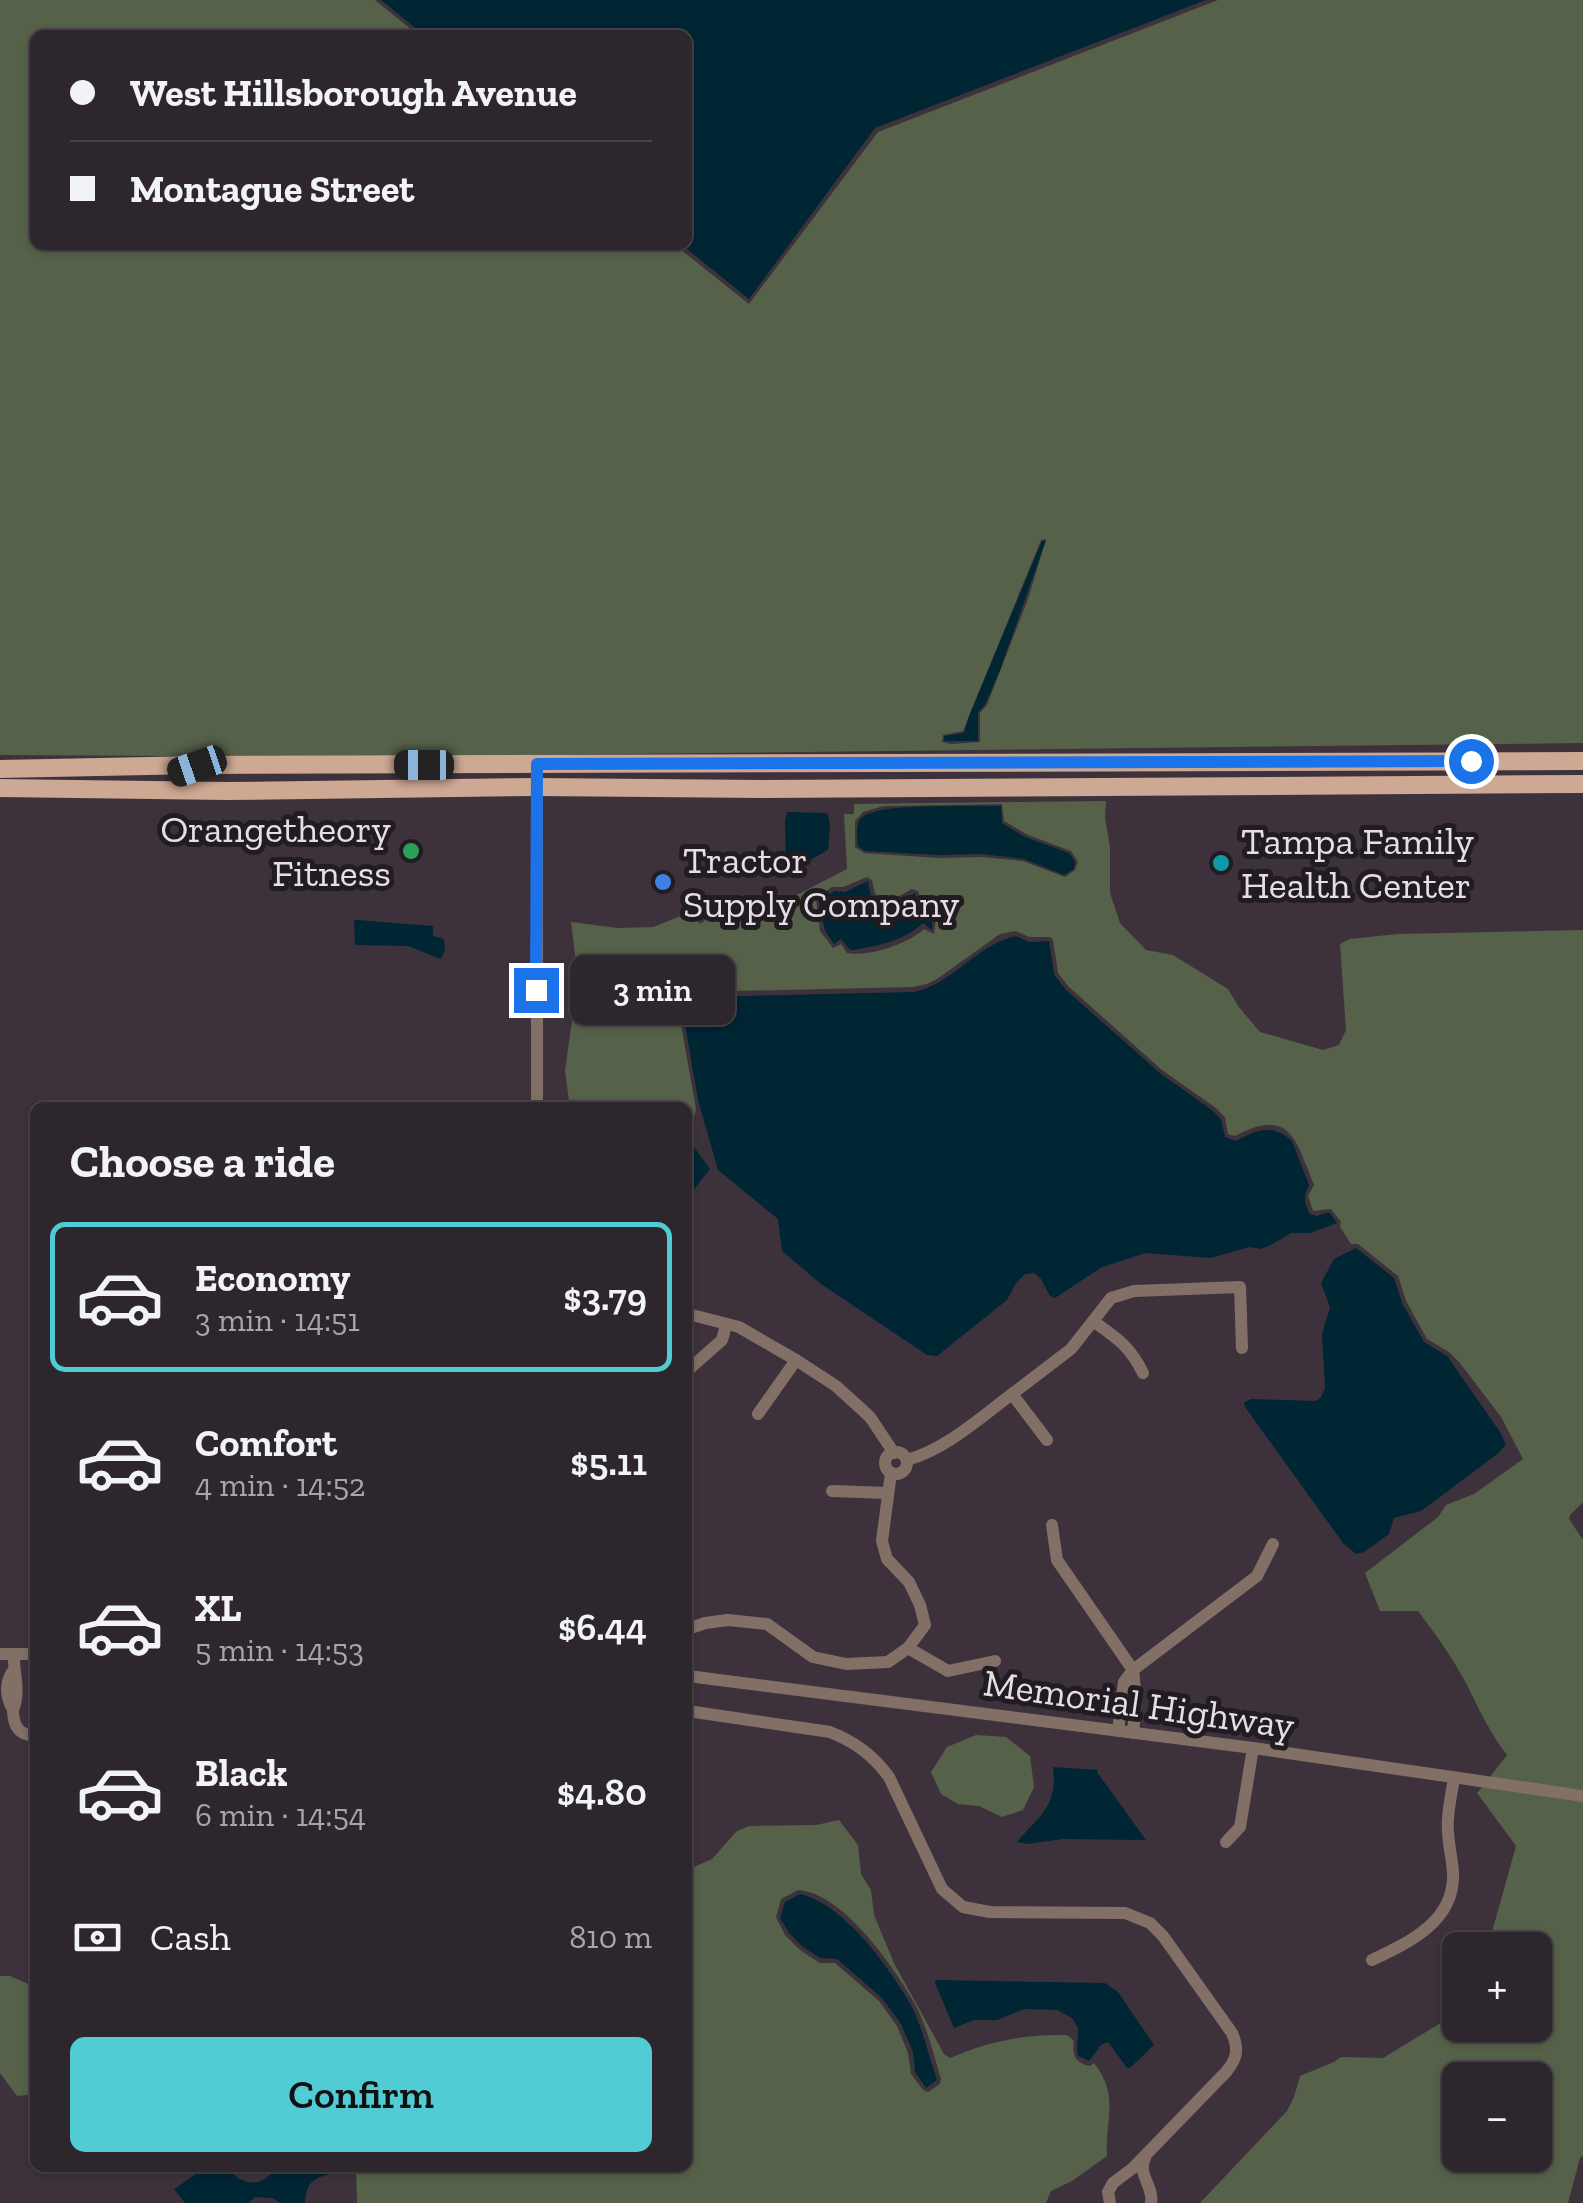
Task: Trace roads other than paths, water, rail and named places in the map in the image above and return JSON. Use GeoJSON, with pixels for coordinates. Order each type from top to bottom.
{"type":"FeatureCollection","features":[{"type":"Feature","properties":{"kind":"main road"},"geometry":{"type":"LineString","coordinates":[[0,770],[1583,761]]}},
{"type":"Feature","properties":{"kind":"main road"},"geometry":{"type":"LineString","coordinates":[[0,786],[14,778],[166,776],[197,766]]}},
{"type":"Feature","properties":{"kind":"main road"},"geometry":{"type":"LineString","coordinates":[[0,786],[227,790],[1583,784]]}},
{"type":"Feature","properties":{"kind":"street"},"geometry":{"type":"LineString","coordinates":[[537,764],[538,1102]]}},
{"type":"Feature","properties":{"kind":"street"},"geometry":{"type":"LineString","coordinates":[[907,1460],[951,1439],[1071,1349],[1112,1298],[1134,1291],[1240,1287],[1242,1348]]}},
{"type":"Feature","properties":{"kind":"street"},"geometry":{"type":"LineString","coordinates":[[692,1315],[739,1327],[836,1386],[870,1417],[894,1452],[907,1460]]}},
{"type":"Feature","properties":{"kind":"street"},"geometry":{"type":"LineString","coordinates":[[1093,1322],[1123,1342],[1144,1373]]}},
{"type":"Feature","properties":{"kind":"street"},"geometry":{"type":"LineString","coordinates":[[692,1366],[722,1340],[726,1325]]}},
{"type":"Feature","properties":{"kind":"street"},"geometry":{"type":"LineString","coordinates":[[758,1414],[796,1360]]}},
{"type":"Feature","properties":{"kind":"street"},"geometry":{"type":"LineString","coordinates":[[1012,1394],[1047,1440]]}},
{"type":"Feature","properties":{"kind":"street"},"geometry":{"type":"LineString","coordinates":[[692,1628],[728,1620],[767,1624],[813,1657],[846,1664],[888,1662],[908,1648],[925,1625],[909,1582],[886,1558],[882,1541],[891,1473],[885,1464],[894,1452]]}},
{"type":"Feature","properties":{"kind":"street"},"geometry":{"type":"LineString","coordinates":[[891,1473],[904,1470],[907,1460]]}},
{"type":"Feature","properties":{"kind":"street"},"geometry":{"type":"LineString","coordinates":[[832,1491],[888,1493]]}},
{"type":"Feature","properties":{"kind":"street"},"geometry":{"type":"LineString","coordinates":[[1052,1525],[1057,1560],[1133,1670],[1133,1733]]}},
{"type":"Feature","properties":{"kind":"street"},"geometry":{"type":"LineString","coordinates":[[1118,1731],[1124,1682],[1133,1670],[1258,1576],[1274,1544]]}},
{"type":"Feature","properties":{"kind":"street"},"geometry":{"type":"LineString","coordinates":[[908,1648],[948,1671],[995,1661]]}},
{"type":"Feature","properties":{"kind":"street"},"geometry":{"type":"LineString","coordinates":[[7,1654],[13,1671],[7,1680],[7,1699],[14,1725],[30,1736]]}},
{"type":"Feature","properties":{"kind":"street","name":"Memorial Highway"},"geometry":{"type":"LineString","coordinates":[[692,1677],[1253,1748],[1583,1796]]}},
{"type":"Feature","properties":{"kind":"street"},"geometry":{"type":"LineString","coordinates":[[692,1712],[830,1732],[865,1750],[888,1777],[942,1889],[963,1907],[990,1912],[1125,1913],[1150,1922],[1163,1936],[1232,2033],[1236,2054],[1226,2072],[1113,2183],[1108,2192],[1110,2203]]}},
{"type":"Feature","properties":{"kind":"street"},"geometry":{"type":"LineString","coordinates":[[1226,1842],[1240,1827],[1253,1748]]}},
{"type":"Feature","properties":{"kind":"street"},"geometry":{"type":"LineString","coordinates":[[1372,1960],[1407,1944],[1443,1915],[1454,1876],[1447,1821],[1454,1778]]}},
{"type":"Feature","properties":{"kind":"street"},"geometry":{"type":"LineString","coordinates":[[1148,2152],[1141,2166],[1150,2186],[1151,2203]]}},
{"type":"Feature","properties":{"kind":"water"},"geometry":{"type":"Polygon","coordinates":[[[381,0],[1206,0],[875,128],[749,299],[688,250],[692,250],[692,30],[418,30],[381,0]]]}},
{"type":"Feature","properties":{"kind":"water"},"geometry":{"type":"Polygon","coordinates":[[[1046,540],[1000,670],[978,712],[978,741],[944,741],[944,736],[964,733],[1042,541],[1046,540]]]}},
{"type":"Feature","properties":{"kind":"water"},"geometry":{"type":"Polygon","coordinates":[[[1001,806],[1002,823],[1025,837],[1069,853],[1075,862],[1074,869],[1064,875],[1024,859],[865,851],[858,846],[859,821],[875,812],[1001,806]]]}},
{"type":"Feature","properties":{"kind":"water"},"geometry":{"type":"Polygon","coordinates":[[[787,812],[825,813],[830,826],[828,850],[792,870],[786,860],[787,812]]]}},
{"type":"Feature","properties":{"kind":"water"},"geometry":{"type":"Polygon","coordinates":[[[868,881],[871,897],[883,901],[899,901],[915,893],[920,909],[933,911],[932,930],[923,923],[899,938],[854,950],[841,939],[834,944],[825,931],[819,903],[834,891],[845,892],[868,881]]]}},
{"type":"Feature","properties":{"kind":"water"},"geometry":{"type":"Polygon","coordinates":[[[357,920],[433,926],[433,936],[444,939],[445,950],[441,959],[408,946],[355,945],[357,920]]]}},
{"type":"Feature","properties":{"kind":"water"},"geometry":{"type":"Polygon","coordinates":[[[1016,936],[1029,942],[1049,941],[1054,974],[1066,990],[1160,1073],[1213,1111],[1221,1119],[1225,1137],[1236,1141],[1257,1131],[1271,1130],[1292,1141],[1309,1185],[1306,1207],[1317,1216],[1329,1212],[1337,1223],[1310,1233],[1291,1233],[1260,1249],[1250,1247],[1210,1258],[1146,1253],[1102,1267],[1055,1298],[1034,1273],[1025,1274],[1007,1300],[937,1356],[927,1355],[821,1284],[782,1251],[778,1219],[718,1170],[698,1100],[682,1007],[693,997],[914,992],[941,981],[989,947],[1016,936]]]}},
{"type":"Feature","properties":{"kind":"water"},"geometry":{"type":"Polygon","coordinates":[[[692,1144],[710,1169],[692,1192],[692,1144]]]}},
{"type":"Feature","properties":{"kind":"water"},"geometry":{"type":"Polygon","coordinates":[[[1356,1248],[1394,1278],[1402,1303],[1424,1342],[1447,1356],[1506,1445],[1421,1511],[1394,1518],[1389,1534],[1356,1554],[1343,1543],[1244,1403],[1251,1399],[1316,1401],[1321,1397],[1325,1388],[1322,1334],[1330,1307],[1321,1283],[1334,1259],[1356,1248]]]}},
{"type":"Feature","properties":{"kind":"water"},"geometry":{"type":"Polygon","coordinates":[[[1053,1767],[1098,1770],[1146,1840],[1017,1842],[1050,1801],[1053,1767]]]}},
{"type":"Feature","properties":{"kind":"water"},"geometry":{"type":"Polygon","coordinates":[[[800,1894],[816,1900],[847,1922],[899,1985],[917,2019],[937,2080],[926,2088],[915,2072],[913,2052],[901,2024],[882,1998],[837,1959],[820,1958],[789,1933],[780,1918],[785,1902],[800,1894]]]}},
{"type":"Feature","properties":{"kind":"water"},"geometry":{"type":"Polygon","coordinates":[[[936,1980],[1105,1983],[1118,1992],[1154,2045],[1130,2068],[1108,2042],[1089,2061],[1078,2056],[1078,2028],[1072,2018],[1057,2010],[1024,2009],[997,2020],[974,2020],[954,2028],[936,1980]]]}},
{"type":"Feature","properties":{"kind":"water"},"geometry":{"type":"Polygon","coordinates":[[[199,2172],[229,2172],[247,2182],[257,2182],[273,2172],[331,2172],[311,2183],[305,2203],[255,2197],[248,2203],[185,2203],[174,2189],[199,2172]]]}},
{"type":"Feature","properties":{"kind":"place","name":"Orangetheory Fitness"},"geometry":{"type":"Point","coordinates":[411,851]}},
{"type":"Feature","properties":{"kind":"place","name":"Tampa Family Health Center"},"geometry":{"type":"Point","coordinates":[1221,863]}},
{"type":"Feature","properties":{"kind":"place","name":"Tractor Supply Company"},"geometry":{"type":"Point","coordinates":[663,882]}}]}
